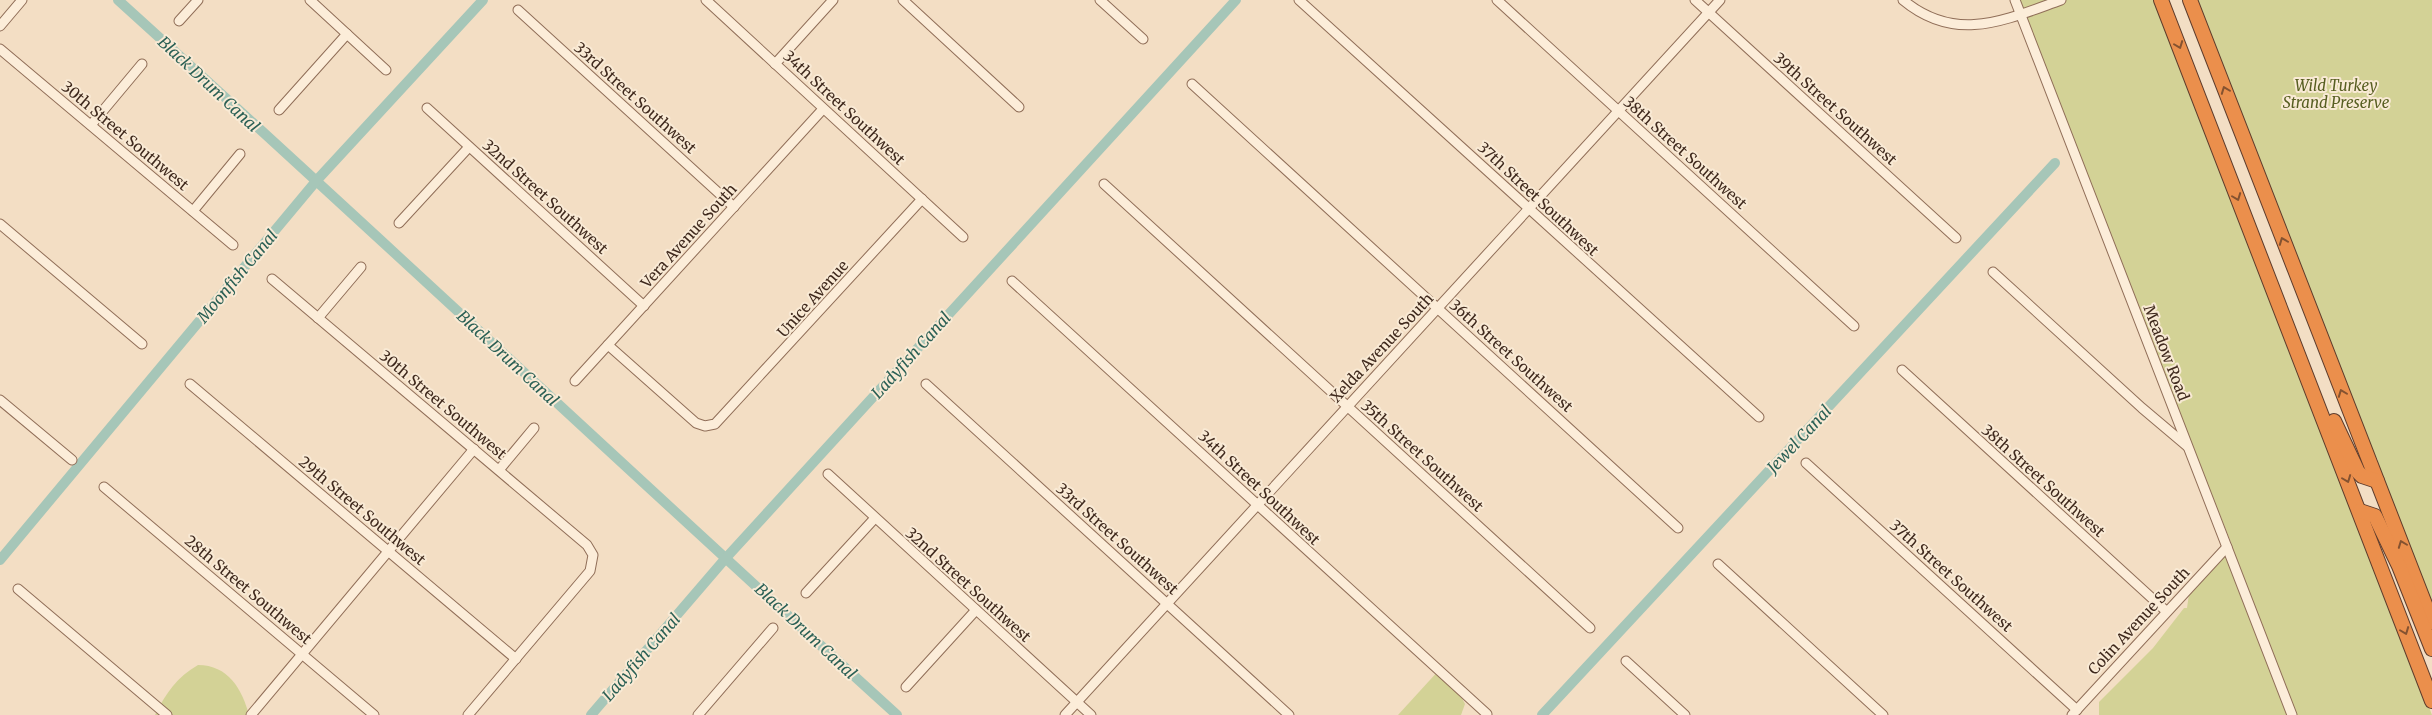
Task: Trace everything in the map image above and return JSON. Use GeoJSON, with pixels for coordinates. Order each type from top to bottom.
{"type":"FeatureCollection","features":[{"type":"Feature","properties":{"kind":"highway"},"geometry":{"type":"LineString","coordinates":[[2161,0],[2432,701]]}},
{"type":"Feature","properties":{"kind":"highway"},"geometry":{"type":"LineString","coordinates":[[2190,0],[2432,622]]}},
{"type":"Feature","properties":{"kind":"highway"},"geometry":{"type":"LineString","coordinates":[[2286,321],[2302,338],[2334,421],[2358,472],[2362,476],[2377,481]]}},
{"type":"Feature","properties":{"kind":"highway"},"geometry":{"type":"LineString","coordinates":[[2360,511],[2375,516],[2380,525],[2399,566],[2432,649]]}},
{"type":"Feature","properties":{"kind":"street"},"geometry":{"type":"LineString","coordinates":[[0,26],[22,0]]}},
{"type":"Feature","properties":{"kind":"street"},"geometry":{"type":"LineString","coordinates":[[179,21],[198,0]]}},
{"type":"Feature","properties":{"kind":"street"},"geometry":{"type":"LineString","coordinates":[[310,0],[386,70]]}},
{"type":"Feature","properties":{"kind":"street","name":"34th Street Southwest"},"geometry":{"type":"LineString","coordinates":[[706,0],[963,237]]}},
{"type":"Feature","properties":{"kind":"street"},"geometry":{"type":"LineString","coordinates":[[776,64],[833,0]]}},
{"type":"Feature","properties":{"kind":"street"},"geometry":{"type":"LineString","coordinates":[[903,0],[1019,107]]}},
{"type":"Feature","properties":{"kind":"street","name":"37th Street Southwest"},"geometry":{"type":"LineString","coordinates":[[1299,0],[1759,417]]}},
{"type":"Feature","properties":{"kind":"street","name":"38th Street Southwest"},"geometry":{"type":"LineString","coordinates":[[1497,0],[1854,326]]}},
{"type":"Feature","properties":{"kind":"street","name":"39th Street Southwest"},"geometry":{"type":"LineString","coordinates":[[1695,0],[1956,238]]}},
{"type":"Feature","properties":{"kind":"street","name":"Xelda Avenue South"},"geometry":{"type":"LineString","coordinates":[[1065,715],[1720,0]]}},
{"type":"Feature","properties":{"kind":"street"},"geometry":{"type":"LineString","coordinates":[[1903,0],[1936,19],[1964,26],[1992,24],[2061,0]]}},
{"type":"Feature","properties":{"kind":"street","name":"Meadow Road"},"geometry":{"type":"LineString","coordinates":[[2015,0],[2292,715]]}},
{"type":"Feature","properties":{"kind":"street"},"geometry":{"type":"LineString","coordinates":[[1102,1],[1143,40]]}},
{"type":"Feature","properties":{"kind":"street","name":"33rd Street Southwest"},"geometry":{"type":"LineString","coordinates":[[518,10],[734,207]]}},
{"type":"Feature","properties":{"kind":"street"},"geometry":{"type":"LineString","coordinates":[[279,110],[347,34]]}},
{"type":"Feature","properties":{"kind":"street","name":"30th Street Southwest"},"geometry":{"type":"LineString","coordinates":[[0,48],[233,245]]}},
{"type":"Feature","properties":{"kind":"street"},"geometry":{"type":"LineString","coordinates":[[91,125],[142,64]]}},
{"type":"Feature","properties":{"kind":"street","name":"36th Street Southwest"},"geometry":{"type":"LineString","coordinates":[[1192,84],[1678,528]]}},
{"type":"Feature","properties":{"kind":"street","name":"32nd Street Southwest"},"geometry":{"type":"LineString","coordinates":[[427,108],[644,306]]}},
{"type":"Feature","properties":{"kind":"street","name":"Vera Avenue South"},"geometry":{"type":"LineString","coordinates":[[575,381],[823,109]]}},
{"type":"Feature","properties":{"kind":"street"},"geometry":{"type":"LineString","coordinates":[[399,223],[469,147]]}},
{"type":"Feature","properties":{"kind":"street"},"geometry":{"type":"LineString","coordinates":[[193,212],[240,154]]}},
{"type":"Feature","properties":{"kind":"street","name":"35th Street Southwest"},"geometry":{"type":"LineString","coordinates":[[1104,184],[1590,628]]}},
{"type":"Feature","properties":{"kind":"street","name":"Unice Avenue"},"geometry":{"type":"LineString","coordinates":[[608,345],[696,423],[705,426],[715,424],[724,417],[922,199]]}},
{"type":"Feature","properties":{"kind":"street"},"geometry":{"type":"LineString","coordinates":[[0,224],[142,344]]}},
{"type":"Feature","properties":{"kind":"street"},"geometry":{"type":"LineString","coordinates":[[318,318],[362,267]]}},
{"type":"Feature","properties":{"kind":"street"},"geometry":{"type":"LineString","coordinates":[[1993,272],[2142,408],[2188,446]]}},
{"type":"Feature","properties":{"kind":"street","name":"30th Street Southwest"},"geometry":{"type":"LineString","coordinates":[[272,279],[588,545],[593,555],[590,571],[516,659]]}},
{"type":"Feature","properties":{"kind":"street","name":"34th Street Southwest"},"geometry":{"type":"LineString","coordinates":[[1012,281],[1487,714]]}},
{"type":"Feature","properties":{"kind":"street","name":"38th Street Southwest"},"geometry":{"type":"LineString","coordinates":[[1902,370],[2166,611]]}},
{"type":"Feature","properties":{"kind":"street","name":"29th Street Southwest"},"geometry":{"type":"LineString","coordinates":[[190,384],[516,659]]}},
{"type":"Feature","properties":{"kind":"street","name":"33rd Street Southwest"},"geometry":{"type":"LineString","coordinates":[[926,384],[1289,715]]}},
{"type":"Feature","properties":{"kind":"street"},"geometry":{"type":"LineString","coordinates":[[0,400],[72,460]]}},
{"type":"Feature","properties":{"kind":"street"},"geometry":{"type":"LineString","coordinates":[[499,470],[534,428]]}},
{"type":"Feature","properties":{"kind":"street"},"geometry":{"type":"LineString","coordinates":[[251,715],[474,449]]}},
{"type":"Feature","properties":{"kind":"street","name":"37th Street Southwest"},"geometry":{"type":"LineString","coordinates":[[1806,463],[2074,713]]}},
{"type":"Feature","properties":{"kind":"street","name":"32nd Street Southwest"},"geometry":{"type":"LineString","coordinates":[[828,474],[1091,715]]}},
{"type":"Feature","properties":{"kind":"street","name":"28th Street Southwest"},"geometry":{"type":"LineString","coordinates":[[104,487],[374,715]]}},
{"type":"Feature","properties":{"kind":"street"},"geometry":{"type":"LineString","coordinates":[[806,593],[875,518]]}},
{"type":"Feature","properties":{"kind":"street","name":"Colin Avenue South"},"geometry":{"type":"LineString","coordinates":[[2074,713],[2227,547]]}},
{"type":"Feature","properties":{"kind":"street"},"geometry":{"type":"LineString","coordinates":[[1718,564],[1883,715]]}},
{"type":"Feature","properties":{"kind":"street"},"geometry":{"type":"LineString","coordinates":[[18,589],[167,715]]}},
{"type":"Feature","properties":{"kind":"street"},"geometry":{"type":"LineString","coordinates":[[906,686],[976,610]]}},
{"type":"Feature","properties":{"kind":"street"},"geometry":{"type":"LineString","coordinates":[[698,715],[773,628]]}},
{"type":"Feature","properties":{"kind":"street"},"geometry":{"type":"LineString","coordinates":[[468,715],[516,659]]}},
{"type":"Feature","properties":{"kind":"street"},"geometry":{"type":"LineString","coordinates":[[1626,661],[1685,715]]}},
{"type":"Feature","properties":{"kind":"green space"},"geometry":{"type":"Polygon","coordinates":[[[2014,0],[2155,0],[2432,715],[2099,715],[2099,702],[2153,648],[2184,608],[2187,608],[2190,587],[2232,545],[2014,0]]]}},
{"type":"Feature","properties":{"kind":"green space","name":"Wild Turkey Strand Preserve"},"geometry":{"type":"Polygon","coordinates":[[[2196,0],[2432,0],[2432,608],[2382,481],[2383,478],[2375,462],[2378,460],[2367,442],[2196,0]]]}},
{"type":"Feature","properties":{"kind":"green space"},"geometry":{"type":"Polygon","coordinates":[[[198,665],[218,669],[232,680],[242,696],[249,715],[155,715],[173,686],[198,665]]]}},
{"type":"Feature","properties":{"kind":"green space"},"geometry":{"type":"Polygon","coordinates":[[[1440,669],[1452,679],[1465,704],[1461,715],[1398,715],[1440,669]]]}},
{"type":"Feature","properties":{"kind":"waterway","name":"Black Drum Canal"},"geometry":{"type":"LineString","coordinates":[[118,0],[897,715]]}},
{"type":"Feature","properties":{"kind":"waterway","name":"Moonfish Canal"},"geometry":{"type":"LineString","coordinates":[[0,560],[317,180],[483,0]]}},
{"type":"Feature","properties":{"kind":"waterway","name":"Ladyfish Canal"},"geometry":{"type":"LineString","coordinates":[[591,715],[725,559],[1236,0]]}},
{"type":"Feature","properties":{"kind":"waterway","name":"Jewel Canal"},"geometry":{"type":"LineString","coordinates":[[1542,715],[2055,163]]}}]}
